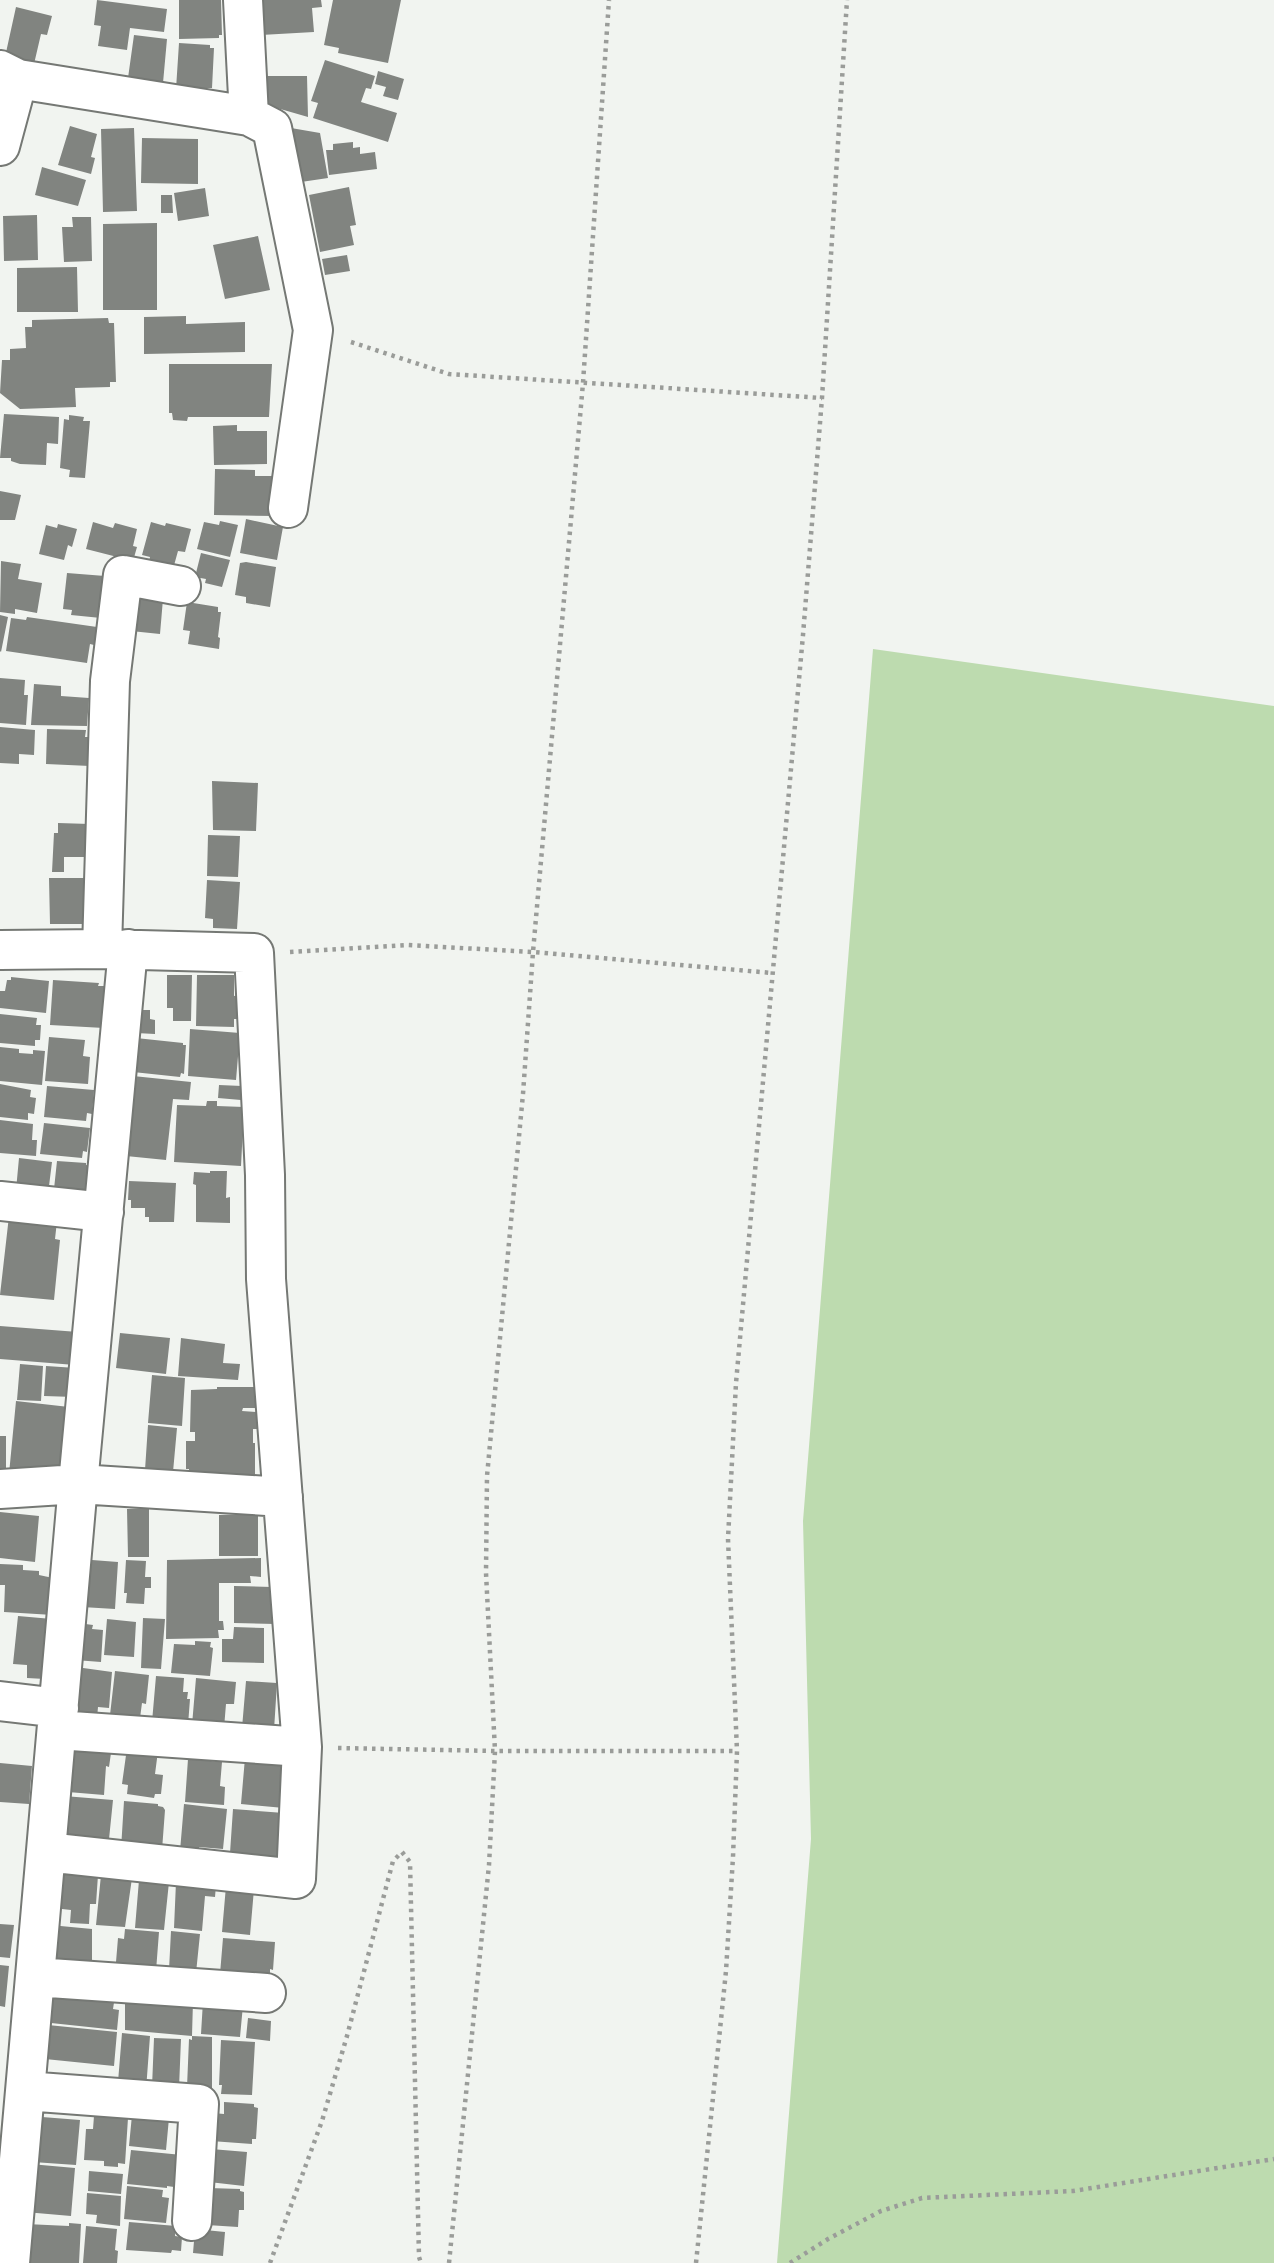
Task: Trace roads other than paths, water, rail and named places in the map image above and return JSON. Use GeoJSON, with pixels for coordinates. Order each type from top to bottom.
{"type":"FeatureCollection","features":[{"type":"Feature","properties":{"kind":"street"},"geometry":{"type":"LineString","coordinates":[[243,0],[249,116]]}},
{"type":"Feature","properties":{"kind":"street"},"geometry":{"type":"LineString","coordinates":[[0,146],[9,75],[249,116],[272,128],[313,330],[288,508]]}},
{"type":"Feature","properties":{"kind":"street"},"geometry":{"type":"LineString","coordinates":[[10,2263],[7,2222],[25,2091],[36,1977],[104,1212],[115,949],[110,681],[123,575],[181,586]]}},
{"type":"Feature","properties":{"kind":"street"},"geometry":{"type":"LineString","coordinates":[[0,950],[115,949],[254,953],[265,1175],[266,1279],[302,1747],[296,1880],[46,1852]]}},
{"type":"Feature","properties":{"kind":"street"},"geometry":{"type":"LineString","coordinates":[[0,1201],[104,1212]]}},
{"type":"Feature","properties":{"kind":"street"},"geometry":{"type":"LineString","coordinates":[[0,1489],[78,1484],[283,1497]]}},
{"type":"Feature","properties":{"kind":"street"},"geometry":{"type":"LineString","coordinates":[[0,1701],[58,1719],[302,1747]]}},
{"type":"Feature","properties":{"kind":"street"},"geometry":{"type":"LineString","coordinates":[[36,1977],[266,1993]]}},
{"type":"Feature","properties":{"kind":"street"},"geometry":{"type":"LineString","coordinates":[[25,2091],[200,2104],[192,2221]]}}]}
